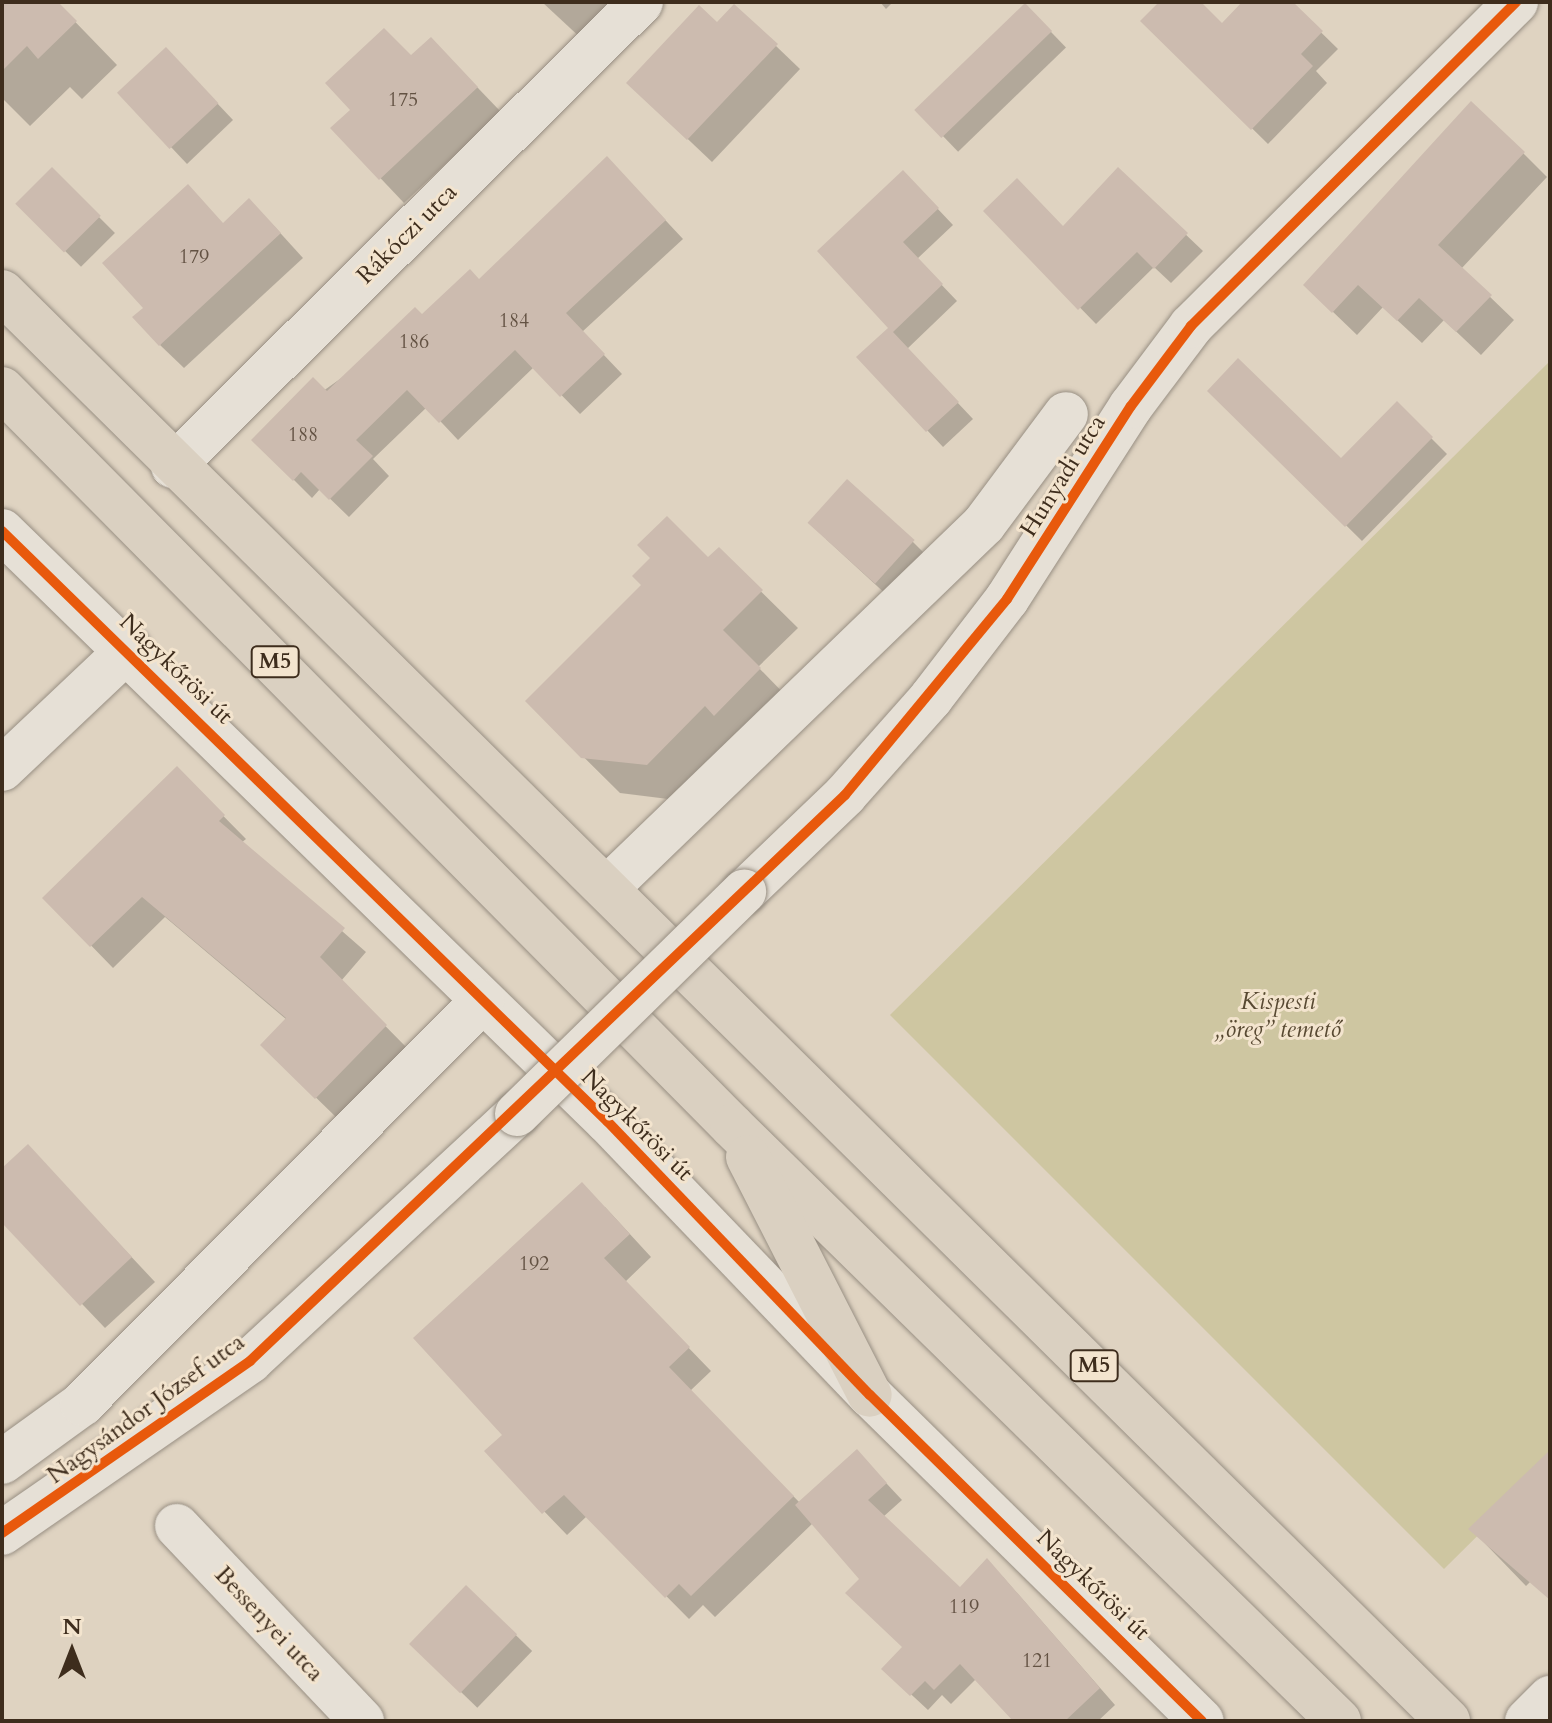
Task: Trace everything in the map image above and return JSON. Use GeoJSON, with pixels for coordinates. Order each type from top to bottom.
{"type":"FeatureCollection","features":[{"type":"Feature","properties":{"kind":"main road","name":"M5"},"geometry":{"type":"LineString","coordinates":[[2,292],[173,466],[607,888],[1448,1721]]}},
{"type":"Feature","properties":{"kind":"main road","name":"M5"},"geometry":{"type":"LineString","coordinates":[[2,389],[732,1126],[1339,1721]]}},
{"type":"Feature","properties":{"kind":"main road"},"geometry":{"type":"LineString","coordinates":[[732,1126],[870,1395]]}},
{"type":"Feature","properties":{"kind":"street","name":"Rákóczi utca"},"geometry":{"type":"LineString","coordinates":[[173,466],[641,2]]}},
{"type":"Feature","properties":{"kind":"street","name":"Hunyadi utca"},"geometry":{"type":"LineString","coordinates":[[656,980],[845,795],[931,698],[1007,599],[1131,406],[1191,326],[1516,2]]}},
{"type":"Feature","properties":{"kind":"street","name":"Hunyadi utca"},"geometry":{"type":"LineString","coordinates":[[607,888],[984,524],[1066,414]]}},
{"type":"Feature","properties":{"kind":"street","name":"Nagykőrösi út"},"geometry":{"type":"LineString","coordinates":[[2,531],[129,649],[870,1395],[1202,1721]]}},
{"type":"Feature","properties":{"kind":"street"},"geometry":{"type":"LineString","coordinates":[[2,769],[129,649]]}},
{"type":"Feature","properties":{"kind":"street","name":"Nagysándor József utca"},"geometry":{"type":"LineString","coordinates":[[2,1533],[250,1361],[517,1114],[656,980]]}},
{"type":"Feature","properties":{"kind":"street","name":"Nagysándor József utca"},"geometry":{"type":"LineString","coordinates":[[2,1462],[82,1404],[482,1001]]}},
{"type":"Feature","properties":{"kind":"street","name":"Bessenyei utca"},"geometry":{"type":"LineString","coordinates":[[177,1526],[362,1721]]}},
{"type":"Feature","properties":{"kind":"street"},"geometry":{"type":"LineString","coordinates":[[1527,1721],[1550,1698]]}},
{"type":"Feature","properties":{"kind":"green space","name":"Kispesti „öreg” temető"},"geometry":{"type":"Polygon","coordinates":[[[1550,361],[1550,1464],[1444,1569],[890,1015],[1550,361]]]}},
{"type":"Feature","properties":{"kind":"building"},"geometry":{"type":"Polygon","coordinates":[[[2,2],[58,2],[77,21],[38,59],[27,46],[2,71],[2,2]]]}},
{"type":"Feature","properties":{"kind":"building"},"geometry":{"type":"Polygon","coordinates":[[[1159,2],[1201,2],[1222,23],[1242,2],[1293,2],[1323,31],[1301,54],[1313,66],[1251,130],[1140,21],[1159,2]]]}},
{"type":"Feature","properties":{"kind":"building"},"geometry":{"type":"Polygon","coordinates":[[[1025,3],[1052,31],[941,138],[914,110],[1025,3]]]}},
{"type":"Feature","properties":{"kind":"building"},"geometry":{"type":"Polygon","coordinates":[[[734,4],[778,44],[687,140],[626,83],[699,5],[717,22],[734,4]]]}},
{"type":"Feature","properties":{"kind":"building"},"geometry":{"type":"Polygon","coordinates":[[[384,28],[411,55],[431,37],[478,87],[379,180],[330,128],[350,110],[325,83],[384,28]]]}},
{"type":"Feature","properties":{"kind":"building"},"geometry":{"type":"Polygon","coordinates":[[[166,47],[219,103],[170,149],[117,93],[166,47]]]}},
{"type":"Feature","properties":{"kind":"building"},"geometry":{"type":"Polygon","coordinates":[[[1471,101],[1525,152],[1438,245],[1492,295],[1456,332],[1419,298],[1397,321],[1358,285],[1332,313],[1303,285],[1471,101]]]}},
{"type":"Feature","properties":{"kind":"building"},"geometry":{"type":"Polygon","coordinates":[[[607,156],[666,220],[566,313],[605,354],[560,397],[515,350],[439,423],[407,390],[356,440],[373,456],[329,500],[301,472],[293,481],[251,440],[313,377],[327,391],[415,307],[422,314],[470,269],[479,279],[607,156]]]}},
{"type":"Feature","properties":{"kind":"building"},"geometry":{"type":"Polygon","coordinates":[[[52,167],[101,216],[64,253],[15,204],[52,167]]]}},
{"type":"Feature","properties":{"kind":"building"},"geometry":{"type":"Polygon","coordinates":[[[1118,167],[1188,233],[1154,269],[1137,252],[1078,310],[983,211],[1017,178],[1063,226],[1118,167]]]}},
{"type":"Feature","properties":{"kind":"building"},"geometry":{"type":"Polygon","coordinates":[[[903,170],[939,208],[903,242],[943,284],[893,332],[959,402],[926,432],[856,357],[888,328],[817,251],[903,170]]]}},
{"type":"Feature","properties":{"kind":"building"},"geometry":{"type":"Polygon","coordinates":[[[188,184],[223,223],[249,198],[281,233],[159,346],[132,317],[143,308],[102,263],[188,184]]]}},
{"type":"Feature","properties":{"kind":"building"},"geometry":{"type":"Polygon","coordinates":[[[1238,358],[1341,458],[1397,401],[1433,437],[1345,527],[1207,391],[1238,358]]]}},
{"type":"Feature","properties":{"kind":"building"},"geometry":{"type":"Polygon","coordinates":[[[847,479],[915,540],[875,584],[808,523],[847,479]]]}},
{"type":"Feature","properties":{"kind":"building"},"geometry":{"type":"Polygon","coordinates":[[[667,516],[708,557],[719,547],[763,590],[723,630],[761,668],[714,716],[705,706],[647,765],[581,758],[525,701],[641,585],[632,576],[650,558],[637,545],[667,516]]]}},
{"type":"Feature","properties":{"kind":"building"},"geometry":{"type":"Polygon","coordinates":[[[177,766],[225,815],[219,821],[345,928],[320,957],[387,1025],[315,1099],[260,1045],[286,1018],[142,897],[90,947],[42,898],[177,766]]]}},
{"type":"Feature","properties":{"kind":"building"},"geometry":{"type":"Polygon","coordinates":[[[28,1144],[132,1257],[80,1306],[2,1223],[2,1168],[28,1144]]]}},
{"type":"Feature","properties":{"kind":"building"},"geometry":{"type":"Polygon","coordinates":[[[582,1182],[630,1234],[604,1258],[690,1347],[669,1367],[794,1496],[691,1596],[679,1584],[665,1598],[564,1495],[542,1514],[484,1451],[502,1435],[413,1338],[582,1182]]]}},
{"type":"Feature","properties":{"kind":"building"},"geometry":{"type":"Polygon","coordinates":[[[857,1449],[887,1483],[868,1500],[960,1587],[987,1558],[1100,1688],[1065,1721],[1013,1721],[960,1664],[934,1690],[925,1681],[910,1696],[881,1669],[902,1647],[845,1593],[859,1579],[795,1505],[857,1449]]]}},
{"type":"Feature","properties":{"kind":"building"},"geometry":{"type":"Polygon","coordinates":[[[1550,1450],[1550,1600],[1468,1529],[1550,1450]]]}},
{"type":"Feature","properties":{"kind":"building"},"geometry":{"type":"Polygon","coordinates":[[[466,1585],[517,1634],[460,1693],[409,1644],[466,1585]]]}},
{"type":"Feature","properties":{"kind":"cycle path"},"geometry":{"type":"LineString","coordinates":[[2,1533],[250,1361],[845,795],[1007,599],[1131,406],[1191,326],[1516,2]]}},
{"type":"Feature","properties":{"kind":"cycle path"},"geometry":{"type":"LineString","coordinates":[[2,531],[608,1122],[870,1395],[1202,1721]]}}]}
